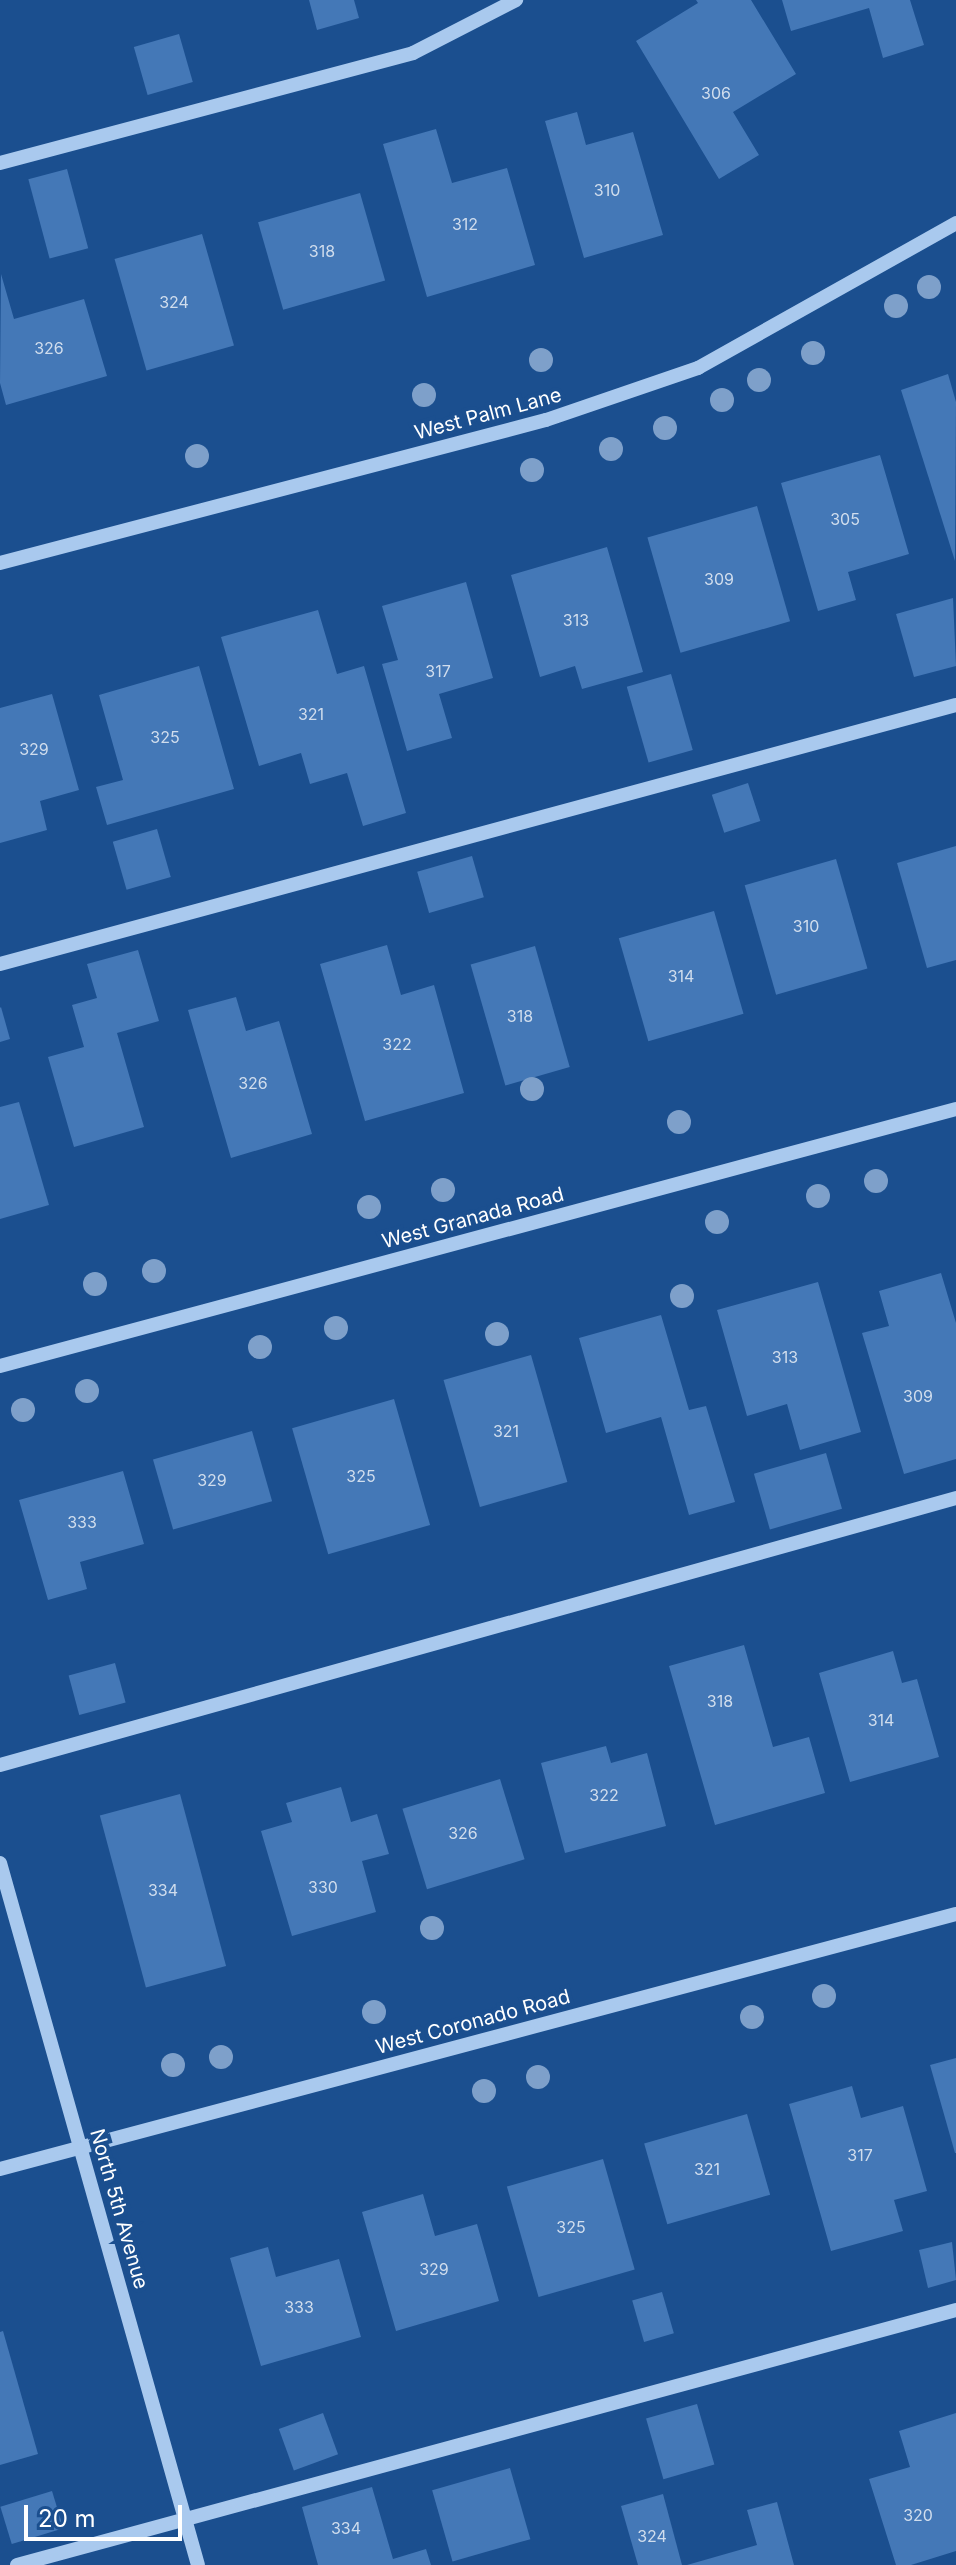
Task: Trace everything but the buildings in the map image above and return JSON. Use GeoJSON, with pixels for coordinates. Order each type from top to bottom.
{"type":"FeatureCollection","features":[{"type":"Feature","properties":{"kind":"street"},"geometry":{"type":"LineString","coordinates":[[0,163],[413,53],[516,0]]}},
{"type":"Feature","properties":{"kind":"street","name":"West Palm Lane"},"geometry":{"type":"LineString","coordinates":[[0,563],[546,420],[698,368],[956,223]]}},
{"type":"Feature","properties":{"kind":"street"},"geometry":{"type":"LineString","coordinates":[[0,964],[956,705]]}},
{"type":"Feature","properties":{"kind":"street","name":"West Granada Road"},"geometry":{"type":"LineString","coordinates":[[0,1366],[956,1109]]}},
{"type":"Feature","properties":{"kind":"street"},"geometry":{"type":"LineString","coordinates":[[0,1765],[956,1498]]}},
{"type":"Feature","properties":{"kind":"street","name":"North 5th Avenue"},"geometry":{"type":"LineString","coordinates":[[0,1863],[198,2565]]}},
{"type":"Feature","properties":{"kind":"street","name":"West Coronado Road"},"geometry":{"type":"LineString","coordinates":[[0,2169],[956,1914]]}},
{"type":"Feature","properties":{"kind":"street"},"geometry":{"type":"LineString","coordinates":[[17,2565],[956,2310]]}}]}
